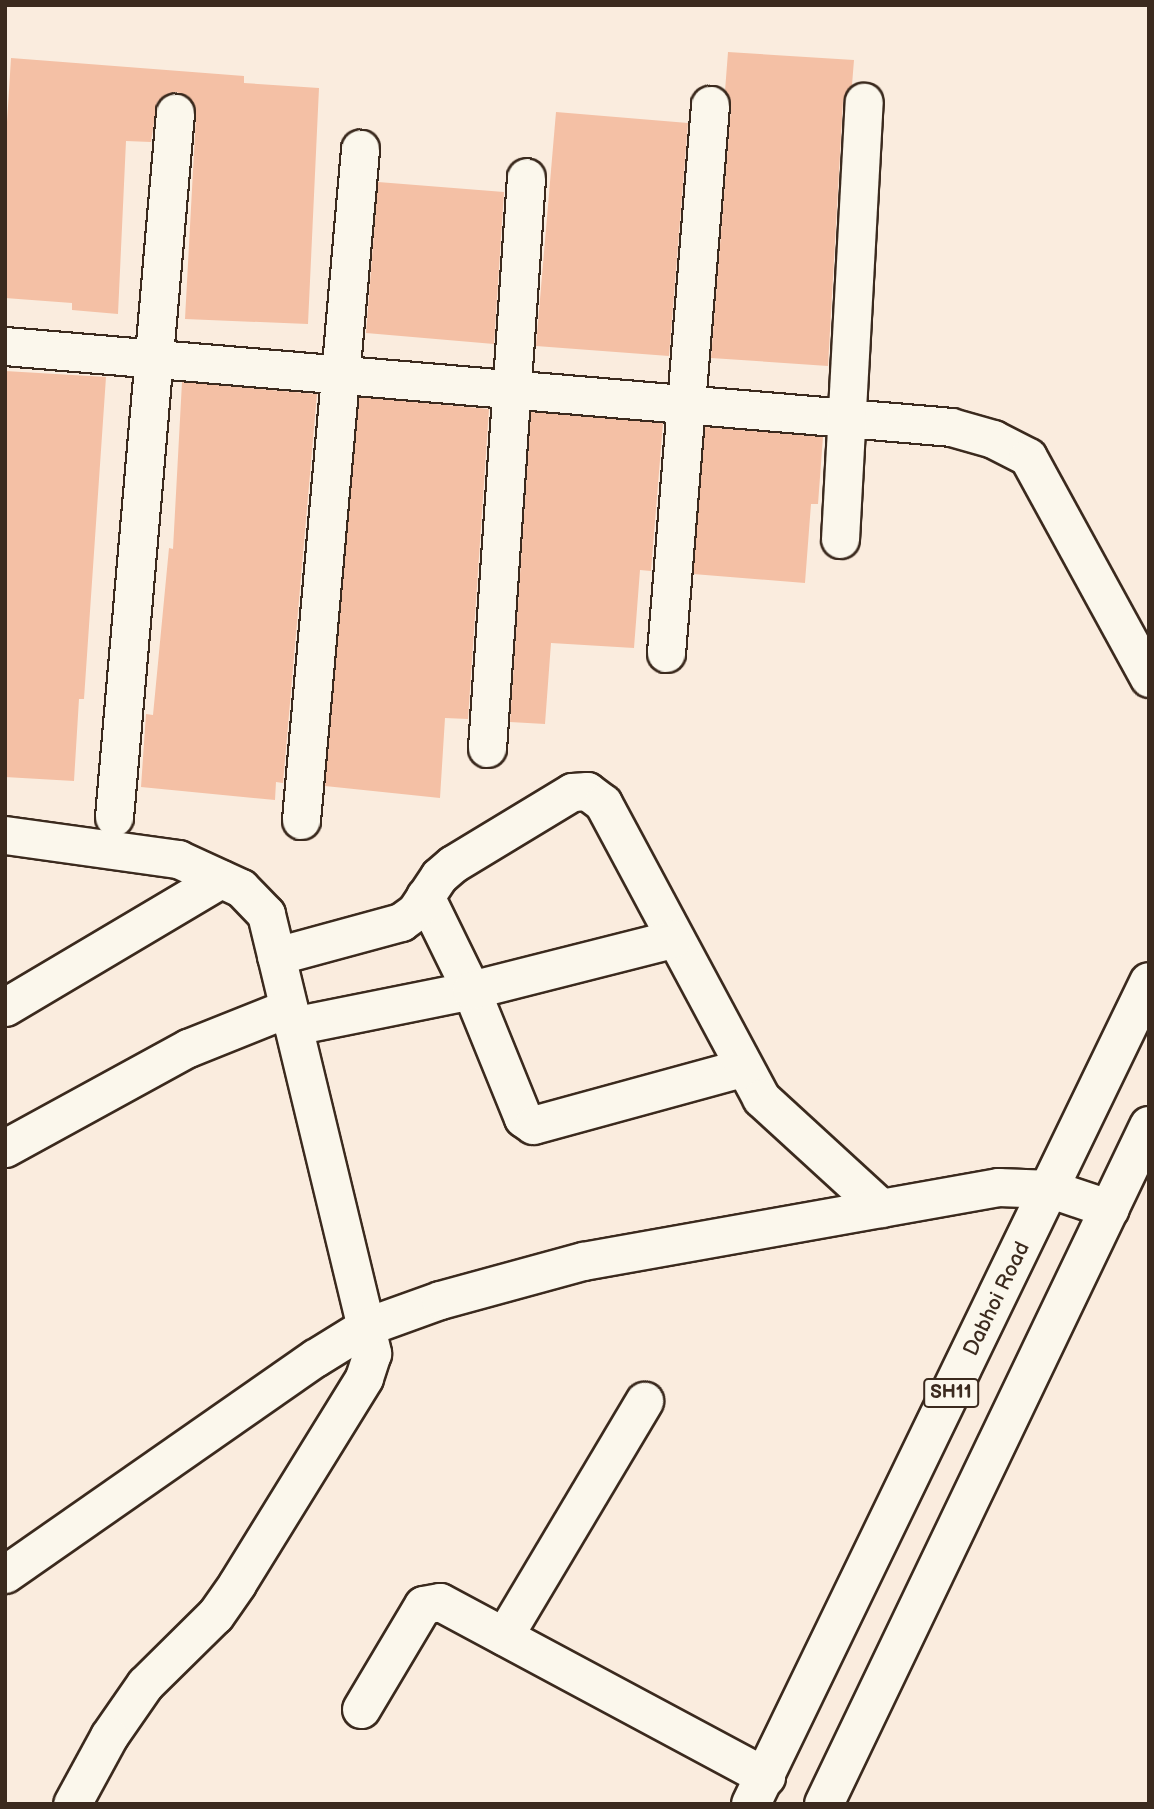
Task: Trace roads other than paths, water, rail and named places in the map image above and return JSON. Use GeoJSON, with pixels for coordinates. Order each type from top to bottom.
{"type":"FeatureCollection","features":[{"type":"Feature","properties":{"kind":"main road","name":"Dabhoi Road"},"geometry":{"type":"LineString","coordinates":[[759,1790],[1149,982]]}},
{"type":"Feature","properties":{"kind":"main road","name":"SH11"},"geometry":{"type":"LineString","coordinates":[[824,1804],[1149,1126]]}},
{"type":"Feature","properties":{"kind":"street"},"geometry":{"type":"LineString","coordinates":[[841,539],[845,419],[864,102]]}},
{"type":"Feature","properties":{"kind":"street"},"geometry":{"type":"LineString","coordinates":[[666,653],[688,405],[709,105]]}},
{"type":"Feature","properties":{"kind":"street"},"geometry":{"type":"LineString","coordinates":[[114,817],[175,113]]}},
{"type":"Feature","properties":{"kind":"street"},"geometry":{"type":"LineString","coordinates":[[301,820],[360,149]]}},
{"type":"Feature","properties":{"kind":"street"},"geometry":{"type":"LineString","coordinates":[[487,748],[526,177]]}},
{"type":"Feature","properties":{"kind":"street"},"geometry":{"type":"LineString","coordinates":[[5,346],[340,378],[951,427],[993,439],[1028,457],[1149,678]]}},
{"type":"Feature","properties":{"kind":"street"},"geometry":{"type":"LineString","coordinates":[[276,956],[401,922],[453,864],[572,792],[587,791],[603,803],[742,1068],[788,1127],[881,1208]]}},
{"type":"Feature","properties":{"kind":"street"},"geometry":{"type":"LineString","coordinates":[[5,835],[178,859],[241,888],[266,914],[372,1353],[364,1378],[237,1584],[215,1615],[145,1684],[109,1736],[72,1804]]}},
{"type":"Feature","properties":{"kind":"street"},"geometry":{"type":"LineString","coordinates":[[5,1007],[221,879]]}},
{"type":"Feature","properties":{"kind":"street"},"geometry":{"type":"LineString","coordinates":[[425,896],[471,990],[523,1118],[533,1125],[742,1068]]}},
{"type":"Feature","properties":{"kind":"street"},"geometry":{"type":"LineString","coordinates":[[5,1148],[175,1054],[291,1017],[471,990],[673,939]]}},
{"type":"Feature","properties":{"kind":"street"},"geometry":{"type":"LineString","coordinates":[[5,1574],[242,1405],[365,1327],[440,1300],[583,1261],[998,1187],[1051,1188],[1110,1209]]}},
{"type":"Feature","properties":{"kind":"street"},"geometry":{"type":"LineString","coordinates":[[504,1636],[645,1401]]}},
{"type":"Feature","properties":{"kind":"street"},"geometry":{"type":"LineString","coordinates":[[361,1709],[423,1605],[440,1602],[504,1636],[759,1790]]}}]}
